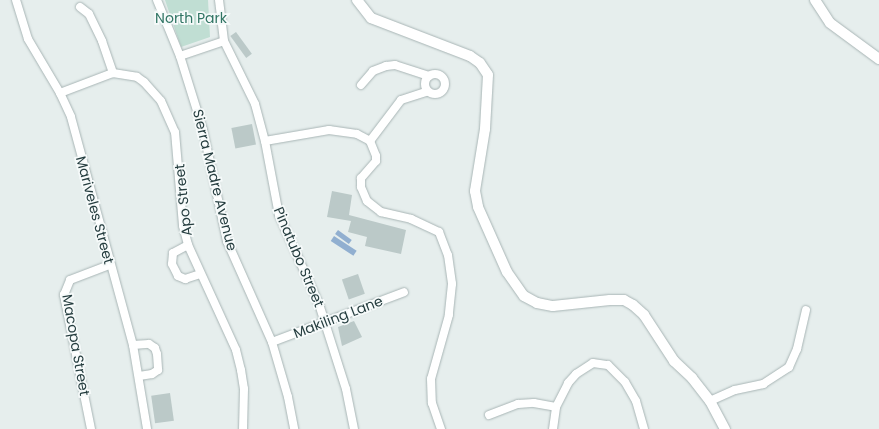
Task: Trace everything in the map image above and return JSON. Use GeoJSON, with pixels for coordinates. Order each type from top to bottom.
{"type":"FeatureCollection","features":[{"type":"Feature","properties":{"kind":"street","name":"Mariveles Street"},"geometry":{"type":"LineString","coordinates":[[16,0],[28,39],[60,93],[71,117],[109,265],[133,345],[147,429]]}},
{"type":"Feature","properties":{"kind":"street","name":"Sierra Madre Avenue"},"geometry":{"type":"LineString","coordinates":[[157,0],[180,56],[203,130],[227,241],[272,342],[288,397],[294,429]]}},
{"type":"Feature","properties":{"kind":"street","name":"Pinatubo Street"},"geometry":{"type":"LineString","coordinates":[[219,0],[224,42],[255,104],[265,141],[279,214],[325,322],[346,389],[354,429]]}},
{"type":"Feature","properties":{"kind":"street"},"geometry":{"type":"LineString","coordinates":[[357,0],[371,18],[470,56],[488,75],[485,129],[475,190],[478,207],[507,272],[524,296],[537,303],[553,306],[610,300],[624,300],[634,305],[644,315],[674,361],[692,378],[710,401],[725,429]]}},
{"type":"Feature","properties":{"kind":"street"},"geometry":{"type":"LineString","coordinates":[[816,0],[830,23],[879,59]]}},
{"type":"Feature","properties":{"kind":"street"},"geometry":{"type":"LineString","coordinates":[[60,93],[112,73],[102,41],[89,14],[80,7]]}},
{"type":"Feature","properties":{"kind":"street"},"geometry":{"type":"LineString","coordinates":[[180,56],[224,42]]}},
{"type":"Feature","properties":{"kind":"street"},"geometry":{"type":"LineString","coordinates":[[361,85],[372,72],[386,66],[395,65],[429,76],[439,75],[445,83],[443,90],[437,94],[428,91],[401,100],[370,141]]}},
{"type":"Feature","properties":{"kind":"street","name":"Apo Street"},"geometry":{"type":"LineString","coordinates":[[112,73],[137,77],[153,89],[161,101],[175,132],[183,226],[188,245],[200,274],[236,350],[244,389],[243,429]]}},
{"type":"Feature","properties":{"kind":"street"},"geometry":{"type":"LineString","coordinates":[[428,91],[425,81],[429,76]]}},
{"type":"Feature","properties":{"kind":"street"},"geometry":{"type":"LineString","coordinates":[[265,141],[329,130],[346,130],[370,141],[376,156],[376,160],[361,178],[361,187],[367,201],[381,212],[430,226],[439,232],[448,255],[451,298],[446,329],[431,379],[432,403],[441,429]]}},
{"type":"Feature","properties":{"kind":"street"},"geometry":{"type":"LineString","coordinates":[[188,245],[173,253],[172,264],[178,276],[185,279],[200,274]]}},
{"type":"Feature","properties":{"kind":"street","name":"Macopa Street"},"geometry":{"type":"LineString","coordinates":[[91,429],[64,295],[70,280],[109,265]]}},
{"type":"Feature","properties":{"kind":"street","name":"Makiling Lane"},"geometry":{"type":"LineString","coordinates":[[272,342],[404,292]]}},
{"type":"Feature","properties":{"kind":"street"},"geometry":{"type":"LineString","coordinates":[[710,401],[735,390],[763,384],[789,367],[797,349],[806,310]]}},
{"type":"Feature","properties":{"kind":"street"},"geometry":{"type":"LineString","coordinates":[[133,345],[149,344],[155,348],[157,354],[158,370],[152,374],[139,376]]}},
{"type":"Feature","properties":{"kind":"street"},"geometry":{"type":"LineString","coordinates":[[553,429],[556,407],[576,374],[593,363],[602,363],[616,372],[631,391],[644,429]]}},
{"type":"Feature","properties":{"kind":"street"},"geometry":{"type":"LineString","coordinates":[[489,415],[518,404],[534,403],[556,407]]}},
{"type":"Feature","properties":{"kind":"green space","name":"North Park"},"geometry":{"type":"Polygon","coordinates":[[[165,0],[208,0],[210,37],[181,47],[165,0]]]}},
{"type":"Feature","properties":{"kind":"water"},"geometry":{"type":"Polygon","coordinates":[[[338,230],[352,240],[349,244],[335,234],[338,230]]]}},
{"type":"Feature","properties":{"kind":"water"},"geometry":{"type":"Polygon","coordinates":[[[334,236],[357,251],[353,256],[331,241],[334,236]]]}},
{"type":"Feature","properties":{"kind":"building"},"geometry":{"type":"Polygon","coordinates":[[[236,32],[252,54],[246,58],[230,36],[236,32]]]}},
{"type":"Feature","properties":{"kind":"building"},"geometry":{"type":"Polygon","coordinates":[[[252,124],[256,145],[235,149],[231,128],[252,124]]]}},
{"type":"Feature","properties":{"kind":"building"},"geometry":{"type":"Polygon","coordinates":[[[332,191],[352,195],[349,215],[406,230],[401,254],[365,246],[367,237],[348,232],[351,221],[327,217],[332,191]]]}},
{"type":"Feature","properties":{"kind":"building"},"geometry":{"type":"Polygon","coordinates":[[[358,274],[365,294],[349,299],[342,280],[358,274]]]}},
{"type":"Feature","properties":{"kind":"building"},"geometry":{"type":"Polygon","coordinates":[[[354,321],[362,337],[342,346],[338,327],[354,321]]]}},
{"type":"Feature","properties":{"kind":"building"},"geometry":{"type":"Polygon","coordinates":[[[170,393],[174,421],[155,423],[151,396],[170,393]]]}}]}
